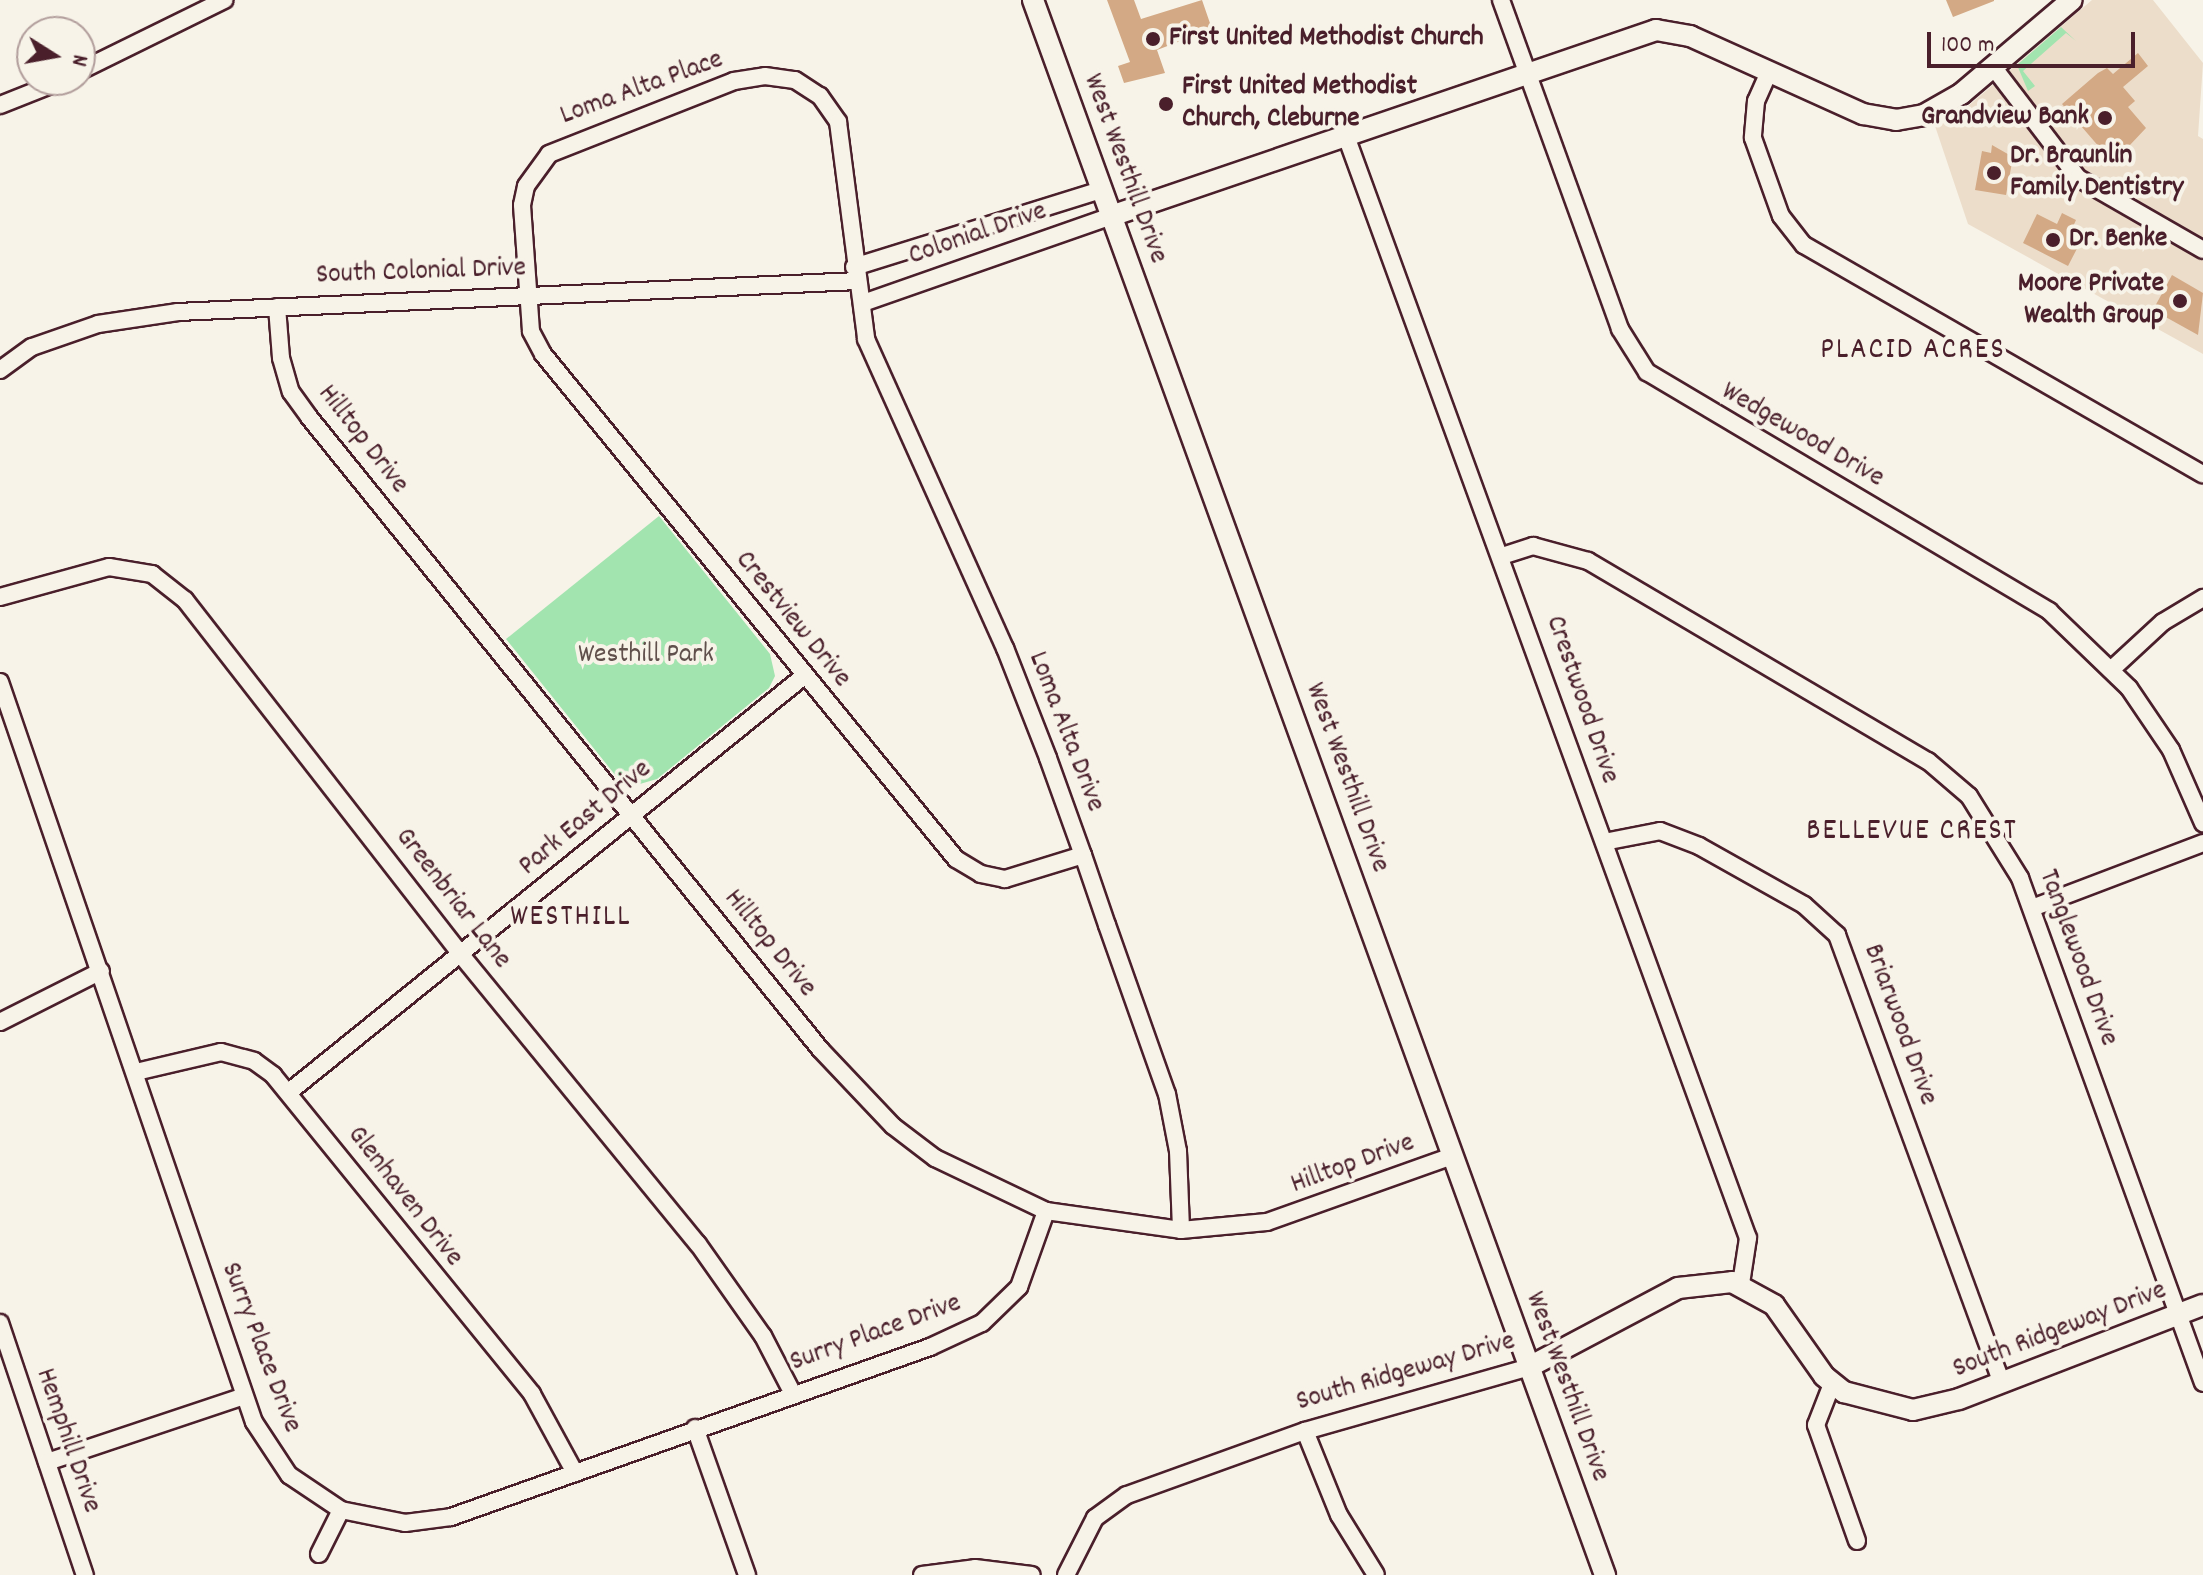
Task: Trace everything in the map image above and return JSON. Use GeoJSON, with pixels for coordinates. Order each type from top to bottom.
{"type":"FeatureCollection","features":[{"type":"Feature","properties":{"kind":"street"},"geometry":{"type":"LineString","coordinates":[[96,63],[224,0]]}},
{"type":"Feature","properties":{"kind":"street","name":"West Westhill Drive"},"geometry":{"type":"LineString","coordinates":[[1033,0],[1605,1575]]}},
{"type":"Feature","properties":{"kind":"street","name":"Wedgewood Drive"},"geometry":{"type":"LineString","coordinates":[[1501,0],[1620,329],[1647,372],[2026,596],[2112,669],[2171,750],[2203,823]]}},
{"type":"Feature","properties":{"kind":"street"},"geometry":{"type":"LineString","coordinates":[[1111,216],[1656,30],[1690,36],[1863,114],[1896,120],[1938,110],[1994,68],[2072,0]]}},
{"type":"Feature","properties":{"kind":"street"},"geometry":{"type":"LineString","coordinates":[[1994,68],[2078,178],[2203,250]]}},
{"type":"Feature","properties":{"kind":"street"},"geometry":{"type":"LineString","coordinates":[[1769,72],[1756,101],[1753,138],[1781,216],[1804,245],[2203,474]]}},
{"type":"Feature","properties":{"kind":"street","name":"Loma Alta Place"},"geometry":{"type":"LineString","coordinates":[[528,297],[522,205],[531,177],[549,154],[734,81],[765,76],[795,80],[820,96],[838,122],[855,274]]}},
{"type":"Feature","properties":{"kind":"street"},"geometry":{"type":"LineString","coordinates":[[0,105],[23,96]]}},
{"type":"Feature","properties":{"kind":"street","name":"Crestwood Drive"},"geometry":{"type":"LineString","coordinates":[[1346,136],[1502,556],[1748,1238],[1741,1284]]}},
{"type":"Feature","properties":{"kind":"street","name":"Colonial Drive"},"geometry":{"type":"LineString","coordinates":[[855,274],[1101,190]]}},
{"type":"Feature","properties":{"kind":"street","name":"Colonial Drive"},"geometry":{"type":"LineString","coordinates":[[863,303],[1111,216]]}},
{"type":"Feature","properties":{"kind":"street","name":"South Colonial Drive"},"geometry":{"type":"LineString","coordinates":[[0,370],[32,347],[98,324],[277,307],[528,297],[855,274]]}},
{"type":"Feature","properties":{"kind":"street","name":"Loma Alta Drive"},"geometry":{"type":"LineString","coordinates":[[855,274],[863,303],[866,339],[879,375],[1005,648],[1083,855],[1167,1094],[1178,1151],[1181,1230]]}},
{"type":"Feature","properties":{"kind":"street","name":"Crestview Drive"},"geometry":{"type":"LineString","coordinates":[[528,297],[531,331],[543,354],[956,859],[1005,879],[1083,855]]}},
{"type":"Feature","properties":{"kind":"street","name":"Hilltop Drive"},"geometry":{"type":"LineString","coordinates":[[277,307],[291,392],[820,1049],[893,1126],[981,1185],[1046,1211],[1181,1230],[1281,1219],[1452,1156]]}},
{"type":"Feature","properties":{"kind":"street","name":"Tanglewood Drive"},"geometry":{"type":"LineString","coordinates":[[1502,556],[1533,546],[1588,561],[1928,761],[1988,820],[2032,908],[2203,1383]]}},
{"type":"Feature","properties":{"kind":"street","name":"Greenbriar Lane"},"geometry":{"type":"LineString","coordinates":[[0,597],[109,567],[141,571],[170,585],[462,956],[698,1244],[763,1336],[792,1392]]}},
{"type":"Feature","properties":{"kind":"street"},"geometry":{"type":"LineString","coordinates":[[2112,669],[2163,622],[2203,598]]}},
{"type":"Feature","properties":{"kind":"street","name":"Park East Drive"},"geometry":{"type":"LineString","coordinates":[[289,1092],[462,956],[804,676]]}},
{"type":"Feature","properties":{"kind":"street","name":"Surry Place Drive"},"geometry":{"type":"LineString","coordinates":[[0,682],[136,1072],[244,1396],[266,1447],[289,1475],[341,1510],[426,1523],[575,1473],[982,1323],[1019,1287],[1046,1211]]}},
{"type":"Feature","properties":{"kind":"street","name":"Briarwood Drive"},"geometry":{"type":"LineString","coordinates":[[1604,842],[1660,831],[1699,846],[1804,905],[1837,935],[2002,1383]]}},
{"type":"Feature","properties":{"kind":"street"},"geometry":{"type":"LineString","coordinates":[[2032,908],[2203,843]]}},
{"type":"Feature","properties":{"kind":"street"},"geometry":{"type":"LineString","coordinates":[[0,1022],[101,971]]}},
{"type":"Feature","properties":{"kind":"street","name":"Glenhaven Drive"},"geometry":{"type":"LineString","coordinates":[[136,1072],[221,1052],[254,1061],[289,1092],[532,1394],[575,1473]]}},
{"type":"Feature","properties":{"kind":"street","name":"South Ridgeway Drive"},"geometry":{"type":"LineString","coordinates":[[1066,1575],[1081,1538],[1112,1503],[1305,1431],[1529,1367],[1678,1288],[1712,1280],[1741,1284],[1774,1305],[1832,1384],[1864,1402],[1913,1410],[2002,1383],[2203,1305]]}},
{"type":"Feature","properties":{"kind":"street","name":"Hemphill Drive"},"geometry":{"type":"LineString","coordinates":[[0,1323],[85,1575]]}},
{"type":"Feature","properties":{"kind":"street"},"geometry":{"type":"LineString","coordinates":[[1832,1384],[1816,1425],[1857,1541]]}},
{"type":"Feature","properties":{"kind":"street"},"geometry":{"type":"LineString","coordinates":[[47,1462],[244,1396]]}},
{"type":"Feature","properties":{"kind":"street"},"geometry":{"type":"LineString","coordinates":[[695,1428],[747,1575]]}},
{"type":"Feature","properties":{"kind":"street"},"geometry":{"type":"LineString","coordinates":[[1305,1431],[1339,1515],[1376,1575]]}},
{"type":"Feature","properties":{"kind":"street"},"geometry":{"type":"LineString","coordinates":[[319,1554],[341,1510]]}},
{"type":"Feature","properties":{"kind":"street"},"geometry":{"type":"LineString","coordinates":[[922,1575],[975,1568],[1032,1575]]}},
{"type":"Feature","properties":{"kind":"shaded area"},"geometry":{"type":"Polygon","coordinates":[[[2092,0],[2153,0],[2203,63],[2198,136],[2203,139],[2203,354],[1968,224],[1935,126],[1967,107],[2092,0]]]}},
{"type":"Feature","properties":{"kind":"green space"},"geometry":{"type":"Polygon","coordinates":[[[2061,27],[2076,41],[2066,33],[2023,71],[2035,86],[2028,91],[2017,65],[2061,27]]]}},
{"type":"Feature","properties":{"kind":"green space","name":"Westhill Park"},"geometry":{"type":"Polygon","coordinates":[[[659,516],[770,654],[775,676],[769,688],[657,779],[633,786],[616,776],[506,639],[659,516]]]}},
{"type":"Feature","properties":{"kind":"building","name":"First United Methodist Church"},"geometry":{"type":"Polygon","coordinates":[[[1107,0],[1134,0],[1141,19],[1202,0],[1212,29],[1157,50],[1165,73],[1124,83],[1118,66],[1130,62],[1107,0]]]}},
{"type":"Feature","properties":{"kind":"building"},"geometry":{"type":"Polygon","coordinates":[[[1946,0],[1994,0],[1994,1],[1953,17],[1946,0]]]}},
{"type":"Feature","properties":{"kind":"building","name":"Grandview Bank"},"geometry":{"type":"Polygon","coordinates":[[[2138,53],[2148,66],[2123,87],[2135,101],[2128,107],[2146,128],[2113,163],[2062,104],[2098,73],[2107,68],[2113,74],[2138,53]]]}},
{"type":"Feature","properties":{"kind":"building","name":"Dr. Braunlin Family Dentistry"},"geometry":{"type":"Polygon","coordinates":[[[1992,145],[2013,157],[2006,195],[1975,190],[1982,151],[1991,153],[1992,145]]]}},
{"type":"Feature","properties":{"kind":"building","name":"Dr. Benke"},"geometry":{"type":"Polygon","coordinates":[[[2062,213],[2076,220],[2071,231],[2083,237],[2068,266],[2023,243],[2037,214],[2057,224],[2062,213]]]}},
{"type":"Feature","properties":{"kind":"building","name":"Moore Private Wealth Group"},"geometry":{"type":"Polygon","coordinates":[[[2172,275],[2203,293],[2198,335],[2153,310],[2172,275]]]}},
{"type":"Feature","properties":{"kind":"place","name":"First United Methodist Church"},"geometry":{"type":"Point","coordinates":[1153,39]}},
{"type":"Feature","properties":{"kind":"place","name":"First United Methodist Church, Cleburne"},"geometry":{"type":"Point","coordinates":[1166,104]}},
{"type":"Feature","properties":{"kind":"place","name":"Grandview Bank"},"geometry":{"type":"Point","coordinates":[2105,118]}},
{"type":"Feature","properties":{"kind":"place","name":"Dr. Braunlin Family Dentistry"},"geometry":{"type":"Point","coordinates":[1994,173]}},
{"type":"Feature","properties":{"kind":"place","name":"Dr. Benke"},"geometry":{"type":"Point","coordinates":[2053,240]}},
{"type":"Feature","properties":{"kind":"place","name":"Moore Private Wealth Group"},"geometry":{"type":"Point","coordinates":[2180,301]}},
{"type":"Feature","properties":{"kind":"district","name":"PLACID ACRES"},"geometry":{"type":"Point","coordinates":[1913,352]}},
{"type":"Feature","properties":{"kind":"district","name":"BELLEVUE CREST"},"geometry":{"type":"Point","coordinates":[1912,833]}},
{"type":"Feature","properties":{"kind":"district","name":"WESTHILL"},"geometry":{"type":"Point","coordinates":[571,919]}}]}
